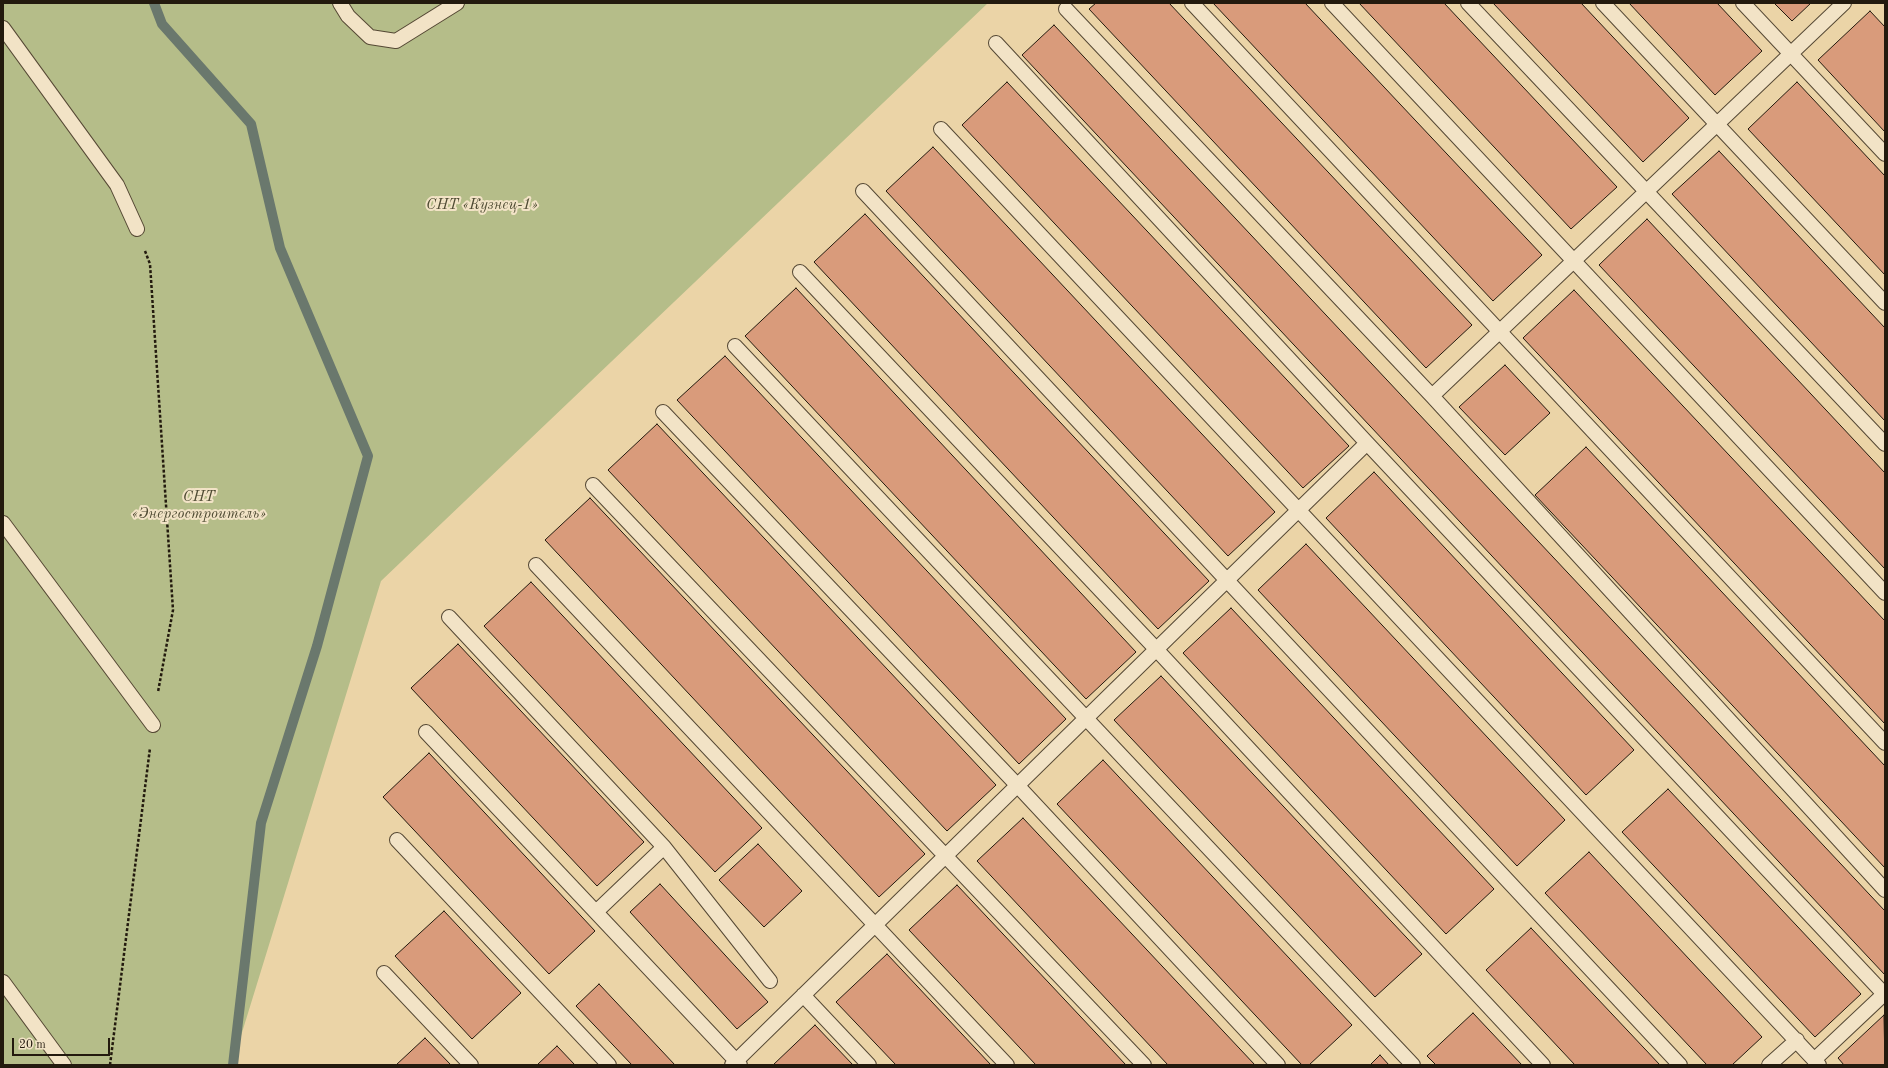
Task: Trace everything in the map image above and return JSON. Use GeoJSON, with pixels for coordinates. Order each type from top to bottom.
{"type":"FeatureCollection","features":[{"type":"Feature","properties":{"kind":"lane"},"geometry":{"type":"LineString","coordinates":[[340,3],[348,16],[370,37],[396,41],[457,3]]}},
{"type":"Feature","properties":{"kind":"lane"},"geometry":{"type":"LineString","coordinates":[[1192,3],[1499,333],[1885,743]]}},
{"type":"Feature","properties":{"kind":"lane"},"geometry":{"type":"LineString","coordinates":[[1332,3],[1885,593]]}},
{"type":"Feature","properties":{"kind":"lane"},"geometry":{"type":"LineString","coordinates":[[1468,3],[1885,444]]}},
{"type":"Feature","properties":{"kind":"lane"},"geometry":{"type":"LineString","coordinates":[[1604,3],[1885,303]]}},
{"type":"Feature","properties":{"kind":"lane"},"geometry":{"type":"LineString","coordinates":[[1743,3],[1885,154]]}},
{"type":"Feature","properties":{"kind":"lane"},"geometry":{"type":"LineString","coordinates":[[1432,396],[1844,3]]}},
{"type":"Feature","properties":{"kind":"lane"},"geometry":{"type":"LineString","coordinates":[[1066,9],[1432,396],[1885,890]]}},
{"type":"Feature","properties":{"kind":"lane"},"geometry":{"type":"LineString","coordinates":[[3,28],[117,185],[137,229]]}},
{"type":"Feature","properties":{"kind":"lane"},"geometry":{"type":"LineString","coordinates":[[941,129],[1817,1062],[1884,995],[1367,443],[996,43]]}},
{"type":"Feature","properties":{"kind":"lane"},"geometry":{"type":"LineString","coordinates":[[863,191],[1680,1065]]}},
{"type":"Feature","properties":{"kind":"lane"},"geometry":{"type":"LineString","coordinates":[[800,272],[1156,650],[1543,1065]]}},
{"type":"Feature","properties":{"kind":"lane"},"geometry":{"type":"LineString","coordinates":[[735,346],[1413,1065]]}},
{"type":"Feature","properties":{"kind":"lane"},"geometry":{"type":"LineString","coordinates":[[664,412],[1017,785],[1278,1065]]}},
{"type":"Feature","properties":{"kind":"lane"},"geometry":{"type":"LineString","coordinates":[[426,732],[596,912],[736,1064],[875,924],[1367,443]]}},
{"type":"Feature","properties":{"kind":"lane"},"geometry":{"type":"LineString","coordinates":[[593,485],[1144,1065]]}},
{"type":"Feature","properties":{"kind":"lane"},"geometry":{"type":"LineString","coordinates":[[3,523],[153,725]]}},
{"type":"Feature","properties":{"kind":"lane"},"geometry":{"type":"LineString","coordinates":[[536,565],[1008,1065]]}},
{"type":"Feature","properties":{"kind":"lane"},"geometry":{"type":"LineString","coordinates":[[449,616],[664,847],[770,981]]}},
{"type":"Feature","properties":{"kind":"lane"},"geometry":{"type":"LineString","coordinates":[[397,840],[609,1065]]}},
{"type":"Feature","properties":{"kind":"lane"},"geometry":{"type":"LineString","coordinates":[[596,912],[664,847]]}},
{"type":"Feature","properties":{"kind":"lane"},"geometry":{"type":"LineString","coordinates":[[384,973],[471,1065]]}},
{"type":"Feature","properties":{"kind":"lane"},"geometry":{"type":"LineString","coordinates":[[3,982],[64,1065]]}},
{"type":"Feature","properties":{"kind":"lane"},"geometry":{"type":"LineString","coordinates":[[803,995],[869,1065]]}},
{"type":"Feature","properties":{"kind":"lane"},"geometry":{"type":"LineString","coordinates":[[1769,1065],[1797,1040]]}},
{"type":"Feature","properties":{"kind":"path"},"geometry":{"type":"LineString","coordinates":[[110,1065],[153,725],[173,610],[150,264],[137,229]]}},
{"type":"Feature","properties":{"kind":"green space"},"geometry":{"type":"Polygon","coordinates":[[[3,3],[988,3],[381,581],[232,1065],[3,1065],[3,3]]]}},
{"type":"Feature","properties":{"kind":"building"},"geometry":{"type":"Polygon","coordinates":[[[1096,3],[1169,3],[1472,325],[1426,368],[1089,9],[1096,3]]]}},
{"type":"Feature","properties":{"kind":"building"},"geometry":{"type":"Polygon","coordinates":[[[1213,3],[1305,3],[1542,255],[1493,301],[1213,3]]]}},
{"type":"Feature","properties":{"kind":"building"},"geometry":{"type":"Polygon","coordinates":[[[1359,3],[1444,3],[1617,187],[1571,229],[1359,3]]]}},
{"type":"Feature","properties":{"kind":"building"},"geometry":{"type":"Polygon","coordinates":[[[1493,3],[1581,3],[1689,118],[1643,162],[1493,3]]]}},
{"type":"Feature","properties":{"kind":"building"},"geometry":{"type":"Polygon","coordinates":[[[1629,3],[1717,3],[1762,51],[1715,95],[1629,3]]]}},
{"type":"Feature","properties":{"kind":"building"},"geometry":{"type":"Polygon","coordinates":[[[1774,3],[1811,3],[1792,21],[1774,3]]]}},
{"type":"Feature","properties":{"kind":"building"},"geometry":{"type":"Polygon","coordinates":[[[1870,11],[1885,27],[1885,132],[1818,60],[1870,11]]]}},
{"type":"Feature","properties":{"kind":"building"},"geometry":{"type":"Polygon","coordinates":[[[1054,25],[1885,911],[1885,975],[1022,55],[1054,25]]]}},
{"type":"Feature","properties":{"kind":"building"},"geometry":{"type":"Polygon","coordinates":[[[1007,82],[1349,446],[1303,488],[962,125],[1007,82]]]}},
{"type":"Feature","properties":{"kind":"building"},"geometry":{"type":"Polygon","coordinates":[[[1797,82],[1885,176],[1885,275],[1748,129],[1797,82]]]}},
{"type":"Feature","properties":{"kind":"building"},"geometry":{"type":"Polygon","coordinates":[[[933,147],[1275,512],[1228,556],[886,191],[933,147]]]}},
{"type":"Feature","properties":{"kind":"building"},"geometry":{"type":"Polygon","coordinates":[[[1719,151],[1885,328],[1885,421],[1672,194],[1719,151]]]}},
{"type":"Feature","properties":{"kind":"building"},"geometry":{"type":"Polygon","coordinates":[[[865,214],[1209,581],[1158,629],[814,262],[865,214]]]}},
{"type":"Feature","properties":{"kind":"building"},"geometry":{"type":"Polygon","coordinates":[[[1647,219],[1885,473],[1885,569],[1599,265],[1647,219]]]}},
{"type":"Feature","properties":{"kind":"building"},"geometry":{"type":"Polygon","coordinates":[[[796,288],[1136,652],[1086,699],[745,336],[796,288]]]}},
{"type":"Feature","properties":{"kind":"building"},"geometry":{"type":"Polygon","coordinates":[[[1574,290],[1885,621],[1885,724],[1523,338],[1574,290]]]}},
{"type":"Feature","properties":{"kind":"building"},"geometry":{"type":"Polygon","coordinates":[[[725,356],[1066,719],[1019,764],[677,400],[725,356]]]}},
{"type":"Feature","properties":{"kind":"building"},"geometry":{"type":"Polygon","coordinates":[[[1505,365],[1550,413],[1505,455],[1459,407],[1505,365]]]}},
{"type":"Feature","properties":{"kind":"building"},"geometry":{"type":"Polygon","coordinates":[[[657,424],[996,785],[947,831],[608,470],[657,424]]]}},
{"type":"Feature","properties":{"kind":"building"},"geometry":{"type":"Polygon","coordinates":[[[1586,447],[1885,766],[1885,868],[1535,495],[1586,447]]]}},
{"type":"Feature","properties":{"kind":"building"},"geometry":{"type":"Polygon","coordinates":[[[1374,472],[1634,750],[1586,795],[1326,518],[1374,472]]]}},
{"type":"Feature","properties":{"kind":"building"},"geometry":{"type":"Polygon","coordinates":[[[590,498],[925,854],[879,897],[545,540],[590,498]]]}},
{"type":"Feature","properties":{"kind":"building"},"geometry":{"type":"Polygon","coordinates":[[[1306,544],[1565,820],[1517,866],[1258,590],[1306,544]]]}},
{"type":"Feature","properties":{"kind":"building"},"geometry":{"type":"Polygon","coordinates":[[[531,582],[762,828],[715,872],[484,626],[531,582]]]}},
{"type":"Feature","properties":{"kind":"building"},"geometry":{"type":"Polygon","coordinates":[[[1231,608],[1494,889],[1446,934],[1183,653],[1231,608]]]}},
{"type":"Feature","properties":{"kind":"building"},"geometry":{"type":"Polygon","coordinates":[[[458,644],[644,842],[597,886],[411,688],[458,644]]]}},
{"type":"Feature","properties":{"kind":"building"},"geometry":{"type":"Polygon","coordinates":[[[1161,676],[1422,954],[1375,997],[1114,720],[1161,676]]]}},
{"type":"Feature","properties":{"kind":"building"},"geometry":{"type":"Polygon","coordinates":[[[429,753],[595,931],[549,974],[383,797],[429,753]]]}},
{"type":"Feature","properties":{"kind":"building"},"geometry":{"type":"Polygon","coordinates":[[[1103,760],[1352,1025],[1309,1065],[1302,1065],[1057,804],[1103,760]]]}},
{"type":"Feature","properties":{"kind":"building"},"geometry":{"type":"Polygon","coordinates":[[[1668,789],[1861,994],[1815,1037],[1622,832],[1668,789]]]}},
{"type":"Feature","properties":{"kind":"building"},"geometry":{"type":"Polygon","coordinates":[[[1023,818],[1255,1065],[1168,1065],[977,861],[1023,818]]]}},
{"type":"Feature","properties":{"kind":"building"},"geometry":{"type":"Polygon","coordinates":[[[758,844],[802,891],[764,927],[719,880],[758,844]]]}},
{"type":"Feature","properties":{"kind":"building"},"geometry":{"type":"Polygon","coordinates":[[[1589,852],[1762,1037],[1732,1065],[1707,1065],[1545,893],[1589,852]]]}},
{"type":"Feature","properties":{"kind":"building"},"geometry":{"type":"Polygon","coordinates":[[[660,884],[768,1002],[737,1029],[630,912],[660,884]]]}},
{"type":"Feature","properties":{"kind":"building"},"geometry":{"type":"Polygon","coordinates":[[[957,885],[1126,1065],[1036,1065],[909,930],[957,885]]]}},
{"type":"Feature","properties":{"kind":"building"},"geometry":{"type":"Polygon","coordinates":[[[444,911],[521,993],[472,1039],[395,956],[444,911]]]}},
{"type":"Feature","properties":{"kind":"building"},"geometry":{"type":"Polygon","coordinates":[[[1531,928],[1660,1065],[1575,1065],[1486,970],[1531,928]]]}},
{"type":"Feature","properties":{"kind":"building"},"geometry":{"type":"Polygon","coordinates":[[[887,954],[991,1065],[896,1065],[836,1002],[887,954]]]}},
{"type":"Feature","properties":{"kind":"building"},"geometry":{"type":"Polygon","coordinates":[[[599,984],[675,1065],[632,1065],[576,1006],[599,984]]]}},
{"type":"Feature","properties":{"kind":"building"},"geometry":{"type":"Polygon","coordinates":[[[1473,1013],[1522,1065],[1436,1065],[1427,1056],[1473,1013]]]}},
{"type":"Feature","properties":{"kind":"building"},"geometry":{"type":"Polygon","coordinates":[[[1884,1015],[1885,1065],[1844,1065],[1838,1058],[1884,1015]]]}},
{"type":"Feature","properties":{"kind":"building"},"geometry":{"type":"Polygon","coordinates":[[[815,1025],[853,1065],[773,1065],[815,1025]]]}},
{"type":"Feature","properties":{"kind":"building"},"geometry":{"type":"Polygon","coordinates":[[[425,1038],[451,1065],[396,1065],[425,1038]]]}},
{"type":"Feature","properties":{"kind":"building"},"geometry":{"type":"Polygon","coordinates":[[[557,1046],[575,1065],[537,1065],[557,1046]]]}},
{"type":"Feature","properties":{"kind":"building"},"geometry":{"type":"Polygon","coordinates":[[[1380,1055],[1389,1065],[1370,1065],[1380,1055]]]}},
{"type":"Feature","properties":{"kind":"waterway"},"geometry":{"type":"LineString","coordinates":[[154,3],[162,24],[251,124],[280,248],[368,456],[317,646],[261,823],[233,1065]]}},
{"type":"Feature","properties":{"kind":"park label","name":"СНТ «Кузнец-1»"},"geometry":{"type":"Point","coordinates":[482,205]}},
{"type":"Feature","properties":{"kind":"park label","name":"СНТ «Энергостроитель»"},"geometry":{"type":"Point","coordinates":[199,506]}}]}
